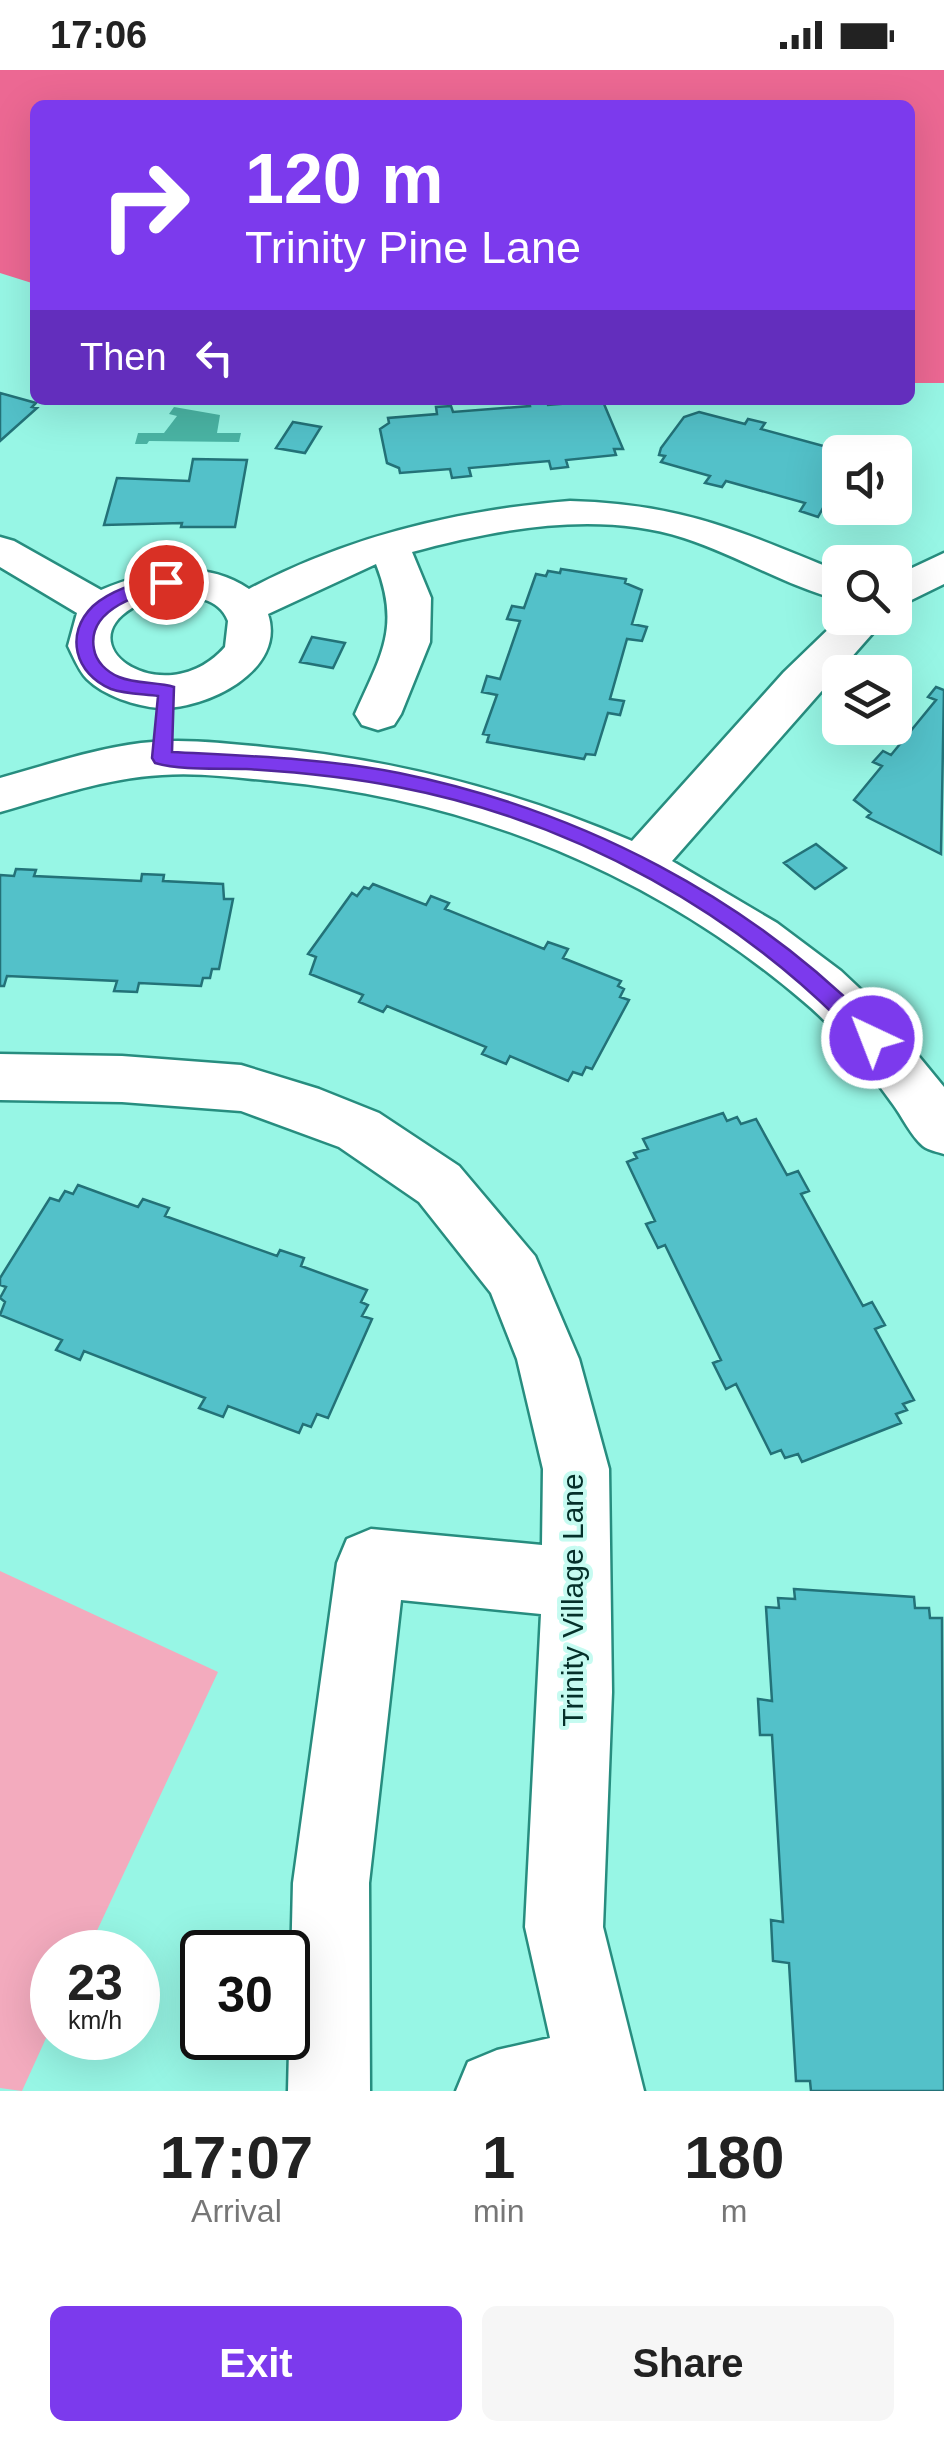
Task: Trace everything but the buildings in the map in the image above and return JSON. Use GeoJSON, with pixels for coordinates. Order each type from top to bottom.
{"type":"FeatureCollection","features":[{"type":"Feature","properties":{"kind":"street"},"geometry":{"type":"LineString","coordinates":[[245,609],[283,586],[389,546],[457,527],[542,514],[613,515],[677,523],[822,580]]}},
{"type":"Feature","properties":{"kind":"street"},"geometry":{"type":"LineString","coordinates":[[378,714],[408,642],[410,598],[389,546]]}},
{"type":"Feature","properties":{"kind":"street"},"geometry":{"type":"LineString","coordinates":[[8,564],[101,608]]}},
{"type":"Feature","properties":{"kind":"street"},"geometry":{"type":"LineString","coordinates":[[912,584],[944,566]]}},
{"type":"Feature","properties":{"kind":"street"},"geometry":{"type":"LineString","coordinates":[[191,582],[232,596],[245,609],[251,626],[248,643],[238,660],[220,675],[195,686],[168,691],[117,684],[98,673],[86,658],[88,624],[101,608],[142,586],[191,582]]}},
{"type":"Feature","properties":{"kind":"street"},"geometry":{"type":"LineString","coordinates":[[641,864],[800,683],[848,635]]}},
{"type":"Feature","properties":{"kind":"street"},"geometry":{"type":"LineString","coordinates":[[162,758],[168,691]]}},
{"type":"Feature","properties":{"kind":"street"},"geometry":{"type":"LineString","coordinates":[[0,795],[69,776],[162,758],[288,764],[399,780],[526,815],[641,864],[710,902],[823,987],[896,1064],[944,1130]]}},
{"type":"Feature","properties":{"kind":"street","name":"Trinity Village Lane"},"geometry":{"type":"LineString","coordinates":[[0,1077],[122,1078],[241,1088],[299,1106],[358,1130],[439,1184],[514,1276],[548,1359],[576,1469],[576,1692],[564,1928],[599,2080]]}},
{"type":"Feature","properties":{"kind":"street"},"geometry":{"type":"LineString","coordinates":[[329,2091],[331,1883],[371,1563],[576,1583]]}},
{"type":"Feature","properties":{"kind":"street"},"geometry":{"type":"LineString","coordinates":[[497,2091],[599,2080]]}},
{"type":"Feature","properties":{"kind":"shaded area"},"geometry":{"type":"Polygon","coordinates":[[[0,70],[944,70],[944,383],[915,383],[915,100],[30,100],[30,282],[0,273],[0,70]]]}},
{"type":"Feature","properties":{"kind":"shaded area"},"geometry":{"type":"Polygon","coordinates":[[[0,1571],[218,1672],[97,1930],[30,1930],[30,2060],[36,2060],[22,2091],[0,2088],[0,1571]]]}},
{"type":"Feature","properties":{"kind":"water"},"geometry":{"type":"Polygon","coordinates":[[[174,407],[220,415],[217,433],[241,433],[239,442],[135,444],[138,433],[164,433],[177,416],[169,414],[174,407]]]}},
{"type":"Feature","properties":{"kind":"route"},"geometry":{"type":"LineString","coordinates":[[166,582],[142,586],[101,608],[88,624],[84,641],[86,658],[98,673],[117,684],[168,691],[162,758],[288,764],[399,780],[526,815],[641,864],[710,902],[823,987],[872,1038]]}}]}
